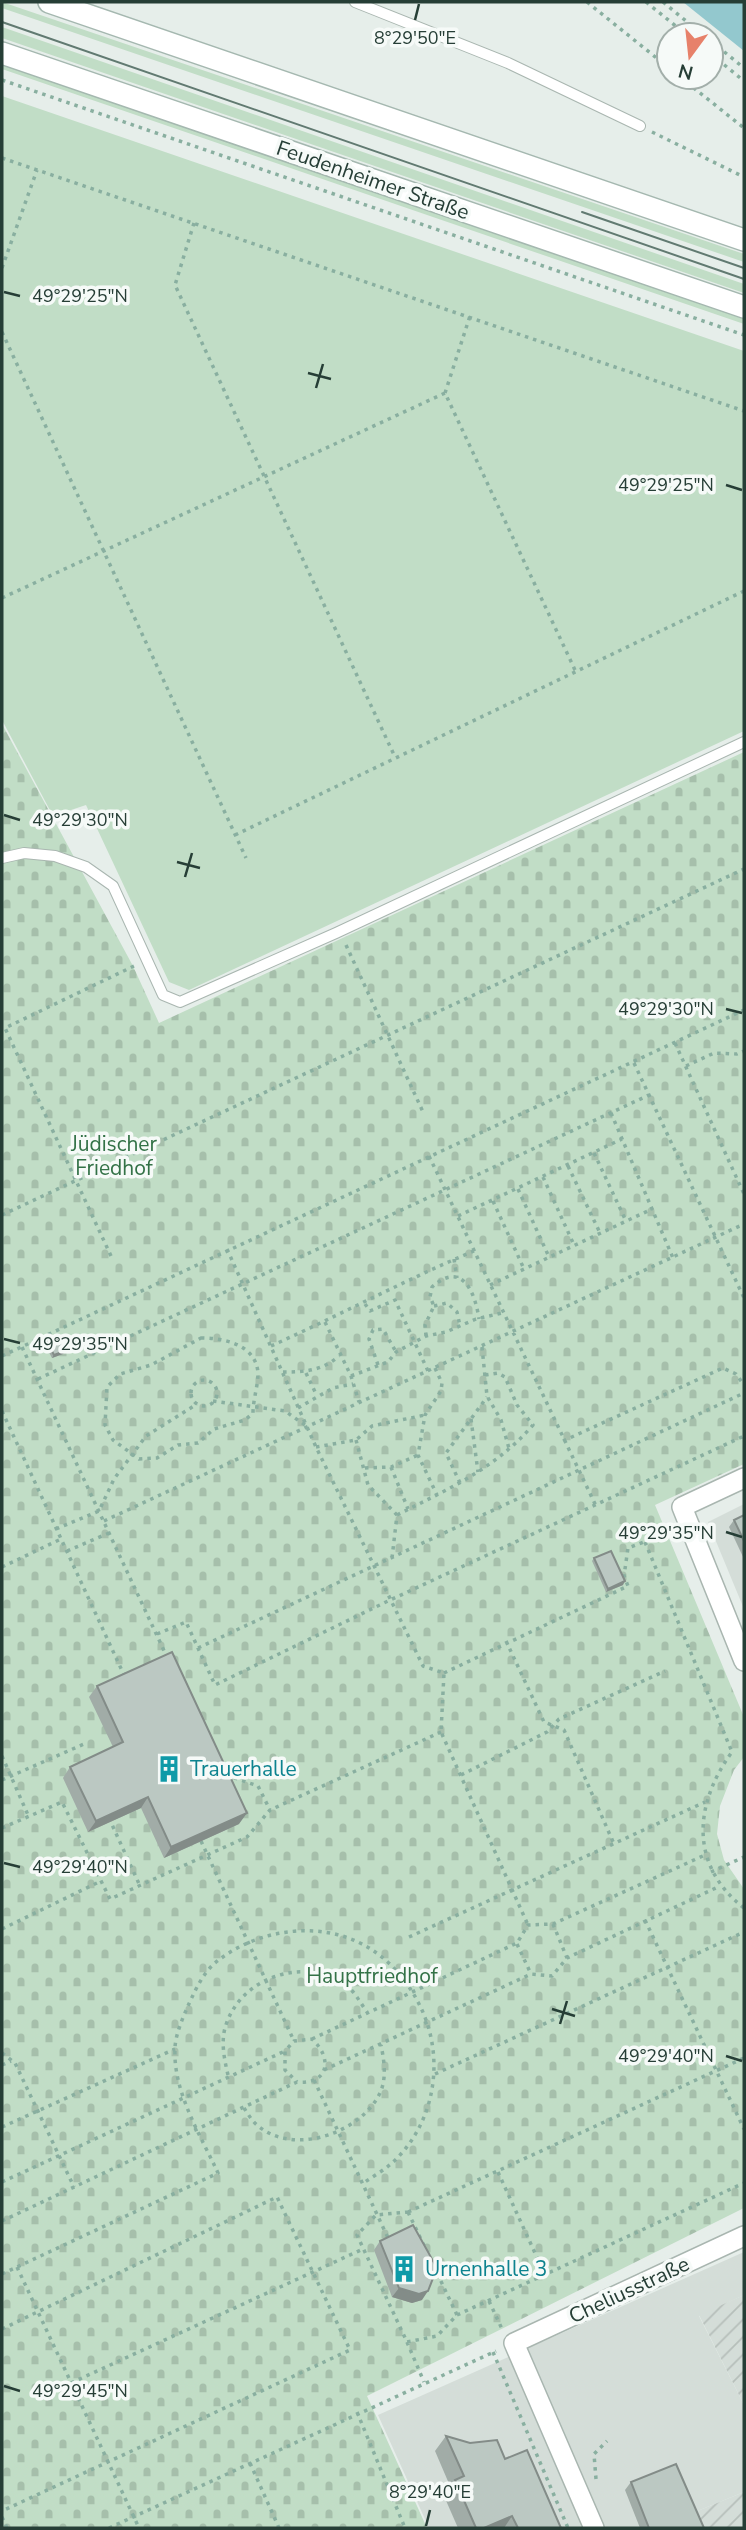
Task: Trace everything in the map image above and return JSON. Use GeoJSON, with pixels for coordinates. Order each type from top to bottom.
{"type":"FeatureCollection","features":[{"type":"Feature","properties":{"kind":"main road"},"geometry":{"type":"LineString","coordinates":[[49,2],[744,240]]}},
{"type":"Feature","properties":{"kind":"main road","name":"Feudenheimer Straße"},"geometry":{"type":"LineString","coordinates":[[2,53],[744,307]]}},
{"type":"Feature","properties":{"kind":"street"},"geometry":{"type":"LineString","coordinates":[[744,1478],[682,1507],[744,1661]]}},
{"type":"Feature","properties":{"kind":"street","name":"Cheliusstraße"},"geometry":{"type":"LineString","coordinates":[[514,2343],[744,2236]]}},
{"type":"Feature","properties":{"kind":"street"},"geometry":{"type":"LineString","coordinates":[[514,2343],[594,2528]]}},
{"type":"Feature","properties":{"kind":"lane"},"geometry":{"type":"LineString","coordinates":[[355,2],[509,63],[640,126]]}},
{"type":"Feature","properties":{"kind":"lane"},"geometry":{"type":"LineString","coordinates":[[2,858],[24,853],[55,856],[86,867],[113,886],[163,995],[180,1002],[336,933],[744,742]]}},
{"type":"Feature","properties":{"kind":"path"},"geometry":{"type":"LineString","coordinates":[[587,2],[655,57]]}},
{"type":"Feature","properties":{"kind":"path"},"geometry":{"type":"LineString","coordinates":[[646,2],[670,21]]}},
{"type":"Feature","properties":{"kind":"path"},"geometry":{"type":"LineString","coordinates":[[663,2],[686,21]]}},
{"type":"Feature","properties":{"kind":"path"},"geometry":{"type":"LineString","coordinates":[[725,53],[744,68]]}},
{"type":"Feature","properties":{"kind":"path"},"geometry":{"type":"LineString","coordinates":[[728,68],[735,61]]}},
{"type":"Feature","properties":{"kind":"path"},"geometry":{"type":"LineString","coordinates":[[725,66],[744,81]]}},
{"type":"Feature","properties":{"kind":"path"},"geometry":{"type":"LineString","coordinates":[[2,80],[744,335]]}},
{"type":"Feature","properties":{"kind":"path"},"geometry":{"type":"LineString","coordinates":[[698,91],[744,128]]}},
{"type":"Feature","properties":{"kind":"path"},"geometry":{"type":"LineString","coordinates":[[640,126],[744,177]]}},
{"type":"Feature","properties":{"kind":"path"},"geometry":{"type":"LineString","coordinates":[[2,158],[744,411]]}},
{"type":"Feature","properties":{"kind":"path"},"geometry":{"type":"LineString","coordinates":[[2,268],[37,170]]}},
{"type":"Feature","properties":{"kind":"path"},"geometry":{"type":"LineString","coordinates":[[195,223],[174,285],[395,757]]}},
{"type":"Feature","properties":{"kind":"path"},"geometry":{"type":"LineString","coordinates":[[470,316],[445,393],[575,670]]}},
{"type":"Feature","properties":{"kind":"path"},"geometry":{"type":"LineString","coordinates":[[2,332],[246,858]]}},
{"type":"Feature","properties":{"kind":"path"},"geometry":{"type":"LineString","coordinates":[[2,598],[103,554],[264,475],[445,393]]}},
{"type":"Feature","properties":{"kind":"path"},"geometry":{"type":"LineString","coordinates":[[236,835],[575,670],[744,592]]}},
{"type":"Feature","properties":{"kind":"path"},"geometry":{"type":"LineString","coordinates":[[2,1215],[744,869]]}},
{"type":"Feature","properties":{"kind":"path"},"geometry":{"type":"LineString","coordinates":[[345,944],[423,1112]]}},
{"type":"Feature","properties":{"kind":"path"},"geometry":{"type":"LineString","coordinates":[[111,1256],[5,1028],[145,960]]}},
{"type":"Feature","properties":{"kind":"path"},"geometry":{"type":"LineString","coordinates":[[2,1356],[744,1010]]}},
{"type":"Feature","properties":{"kind":"path"},"geometry":{"type":"LineString","coordinates":[[675,1043],[744,1194]]}},
{"type":"Feature","properties":{"kind":"path"},"geometry":{"type":"LineString","coordinates":[[686,1066],[714,1053],[737,1054],[744,1051]]}},
{"type":"Feature","properties":{"kind":"path"},"geometry":{"type":"LineString","coordinates":[[634,1063],[744,1297]]}},
{"type":"Feature","properties":{"kind":"path"},"geometry":{"type":"LineString","coordinates":[[38,1379],[649,1095]]}},
{"type":"Feature","properties":{"kind":"path"},"geometry":{"type":"LineString","coordinates":[[611,1113],[673,1258]]}},
{"type":"Feature","properties":{"kind":"path"},"geometry":{"type":"LineString","coordinates":[[458,1216],[622,1139]]}},
{"type":"Feature","properties":{"kind":"path"},"geometry":{"type":"LineString","coordinates":[[594,1152],[626,1221]]}},
{"type":"Feature","properties":{"kind":"path"},"geometry":{"type":"LineString","coordinates":[[429,1156],[596,1506]]}},
{"type":"Feature","properties":{"kind":"path"},"geometry":{"type":"LineString","coordinates":[[568,1165],[600,1233]]}},
{"type":"Feature","properties":{"kind":"path"},"geometry":{"type":"LineString","coordinates":[[543,1176],[574,1245]]}},
{"type":"Feature","properties":{"kind":"path"},"geometry":{"type":"LineString","coordinates":[[518,1188],[549,1257]]}},
{"type":"Feature","properties":{"kind":"path"},"geometry":{"type":"LineString","coordinates":[[493,1200],[524,1269]]}},
{"type":"Feature","properties":{"kind":"path"},"geometry":{"type":"LineString","coordinates":[[490,1285],[652,1209]]}},
{"type":"Feature","properties":{"kind":"path"},"geometry":{"type":"LineString","coordinates":[[104,1521],[744,1224]]}},
{"type":"Feature","properties":{"kind":"path"},"geometry":{"type":"LineString","coordinates":[[227,1249],[306,1427],[388,1601],[423,1666],[444,1672],[628,1586],[624,1576],[628,1548],[689,1524]]}},
{"type":"Feature","properties":{"kind":"path"},"geometry":{"type":"LineString","coordinates":[[271,1346],[365,1303],[411,1277],[474,1251]]}},
{"type":"Feature","properties":{"kind":"path"},"geometry":{"type":"LineString","coordinates":[[454,1259],[457,1278]]}},
{"type":"Feature","properties":{"kind":"path"},"geometry":{"type":"LineString","coordinates":[[426,1336],[425,1325],[433,1306],[430,1297],[432,1287],[438,1282],[457,1278],[470,1286],[478,1319]]}},
{"type":"Feature","properties":{"kind":"path"},"geometry":{"type":"LineString","coordinates":[[365,1303],[370,1311],[394,1300],[428,1371]]}},
{"type":"Feature","properties":{"kind":"path"},"geometry":{"type":"LineString","coordinates":[[433,1306],[447,1303],[457,1312],[460,1326]]}},
{"type":"Feature","properties":{"kind":"path"},"geometry":{"type":"LineString","coordinates":[[351,1377],[388,1362],[396,1352],[426,1336],[502,1313]]}},
{"type":"Feature","properties":{"kind":"path"},"geometry":{"type":"LineString","coordinates":[[325,1322],[351,1377],[359,1402]]}},
{"type":"Feature","properties":{"kind":"path"},"geometry":{"type":"LineString","coordinates":[[379,1366],[369,1339],[373,1330],[383,1329],[396,1352]]}},
{"type":"Feature","properties":{"kind":"path"},"geometry":{"type":"LineString","coordinates":[[201,1338],[224,1338],[248,1352],[258,1371],[253,1405],[253,1413],[245,1420],[214,1429],[198,1443],[177,1445],[157,1458],[147,1460],[113,1440],[105,1425],[107,1387],[120,1374],[151,1366],[201,1338]]}},
{"type":"Feature","properties":{"kind":"path"},"geometry":{"type":"LineString","coordinates":[[22,1347],[168,1658]]}},
{"type":"Feature","properties":{"kind":"path"},"geometry":{"type":"LineString","coordinates":[[482,1347],[487,1396],[501,1420],[510,1452]]}},
{"type":"Feature","properties":{"kind":"path"},"geometry":{"type":"LineString","coordinates":[[283,1372],[306,1372],[330,1364],[339,1356]]}},
{"type":"Feature","properties":{"kind":"path"},"geometry":{"type":"LineString","coordinates":[[435,1368],[442,1383],[441,1391],[425,1415],[418,1455],[437,1495]]}},
{"type":"Feature","properties":{"kind":"path"},"geometry":{"type":"LineString","coordinates":[[563,1441],[723,1368],[736,1374],[744,1385]]}},
{"type":"Feature","properties":{"kind":"path"},"geometry":{"type":"LineString","coordinates":[[306,1372],[317,1396]]}},
{"type":"Feature","properties":{"kind":"path"},"geometry":{"type":"LineString","coordinates":[[397,1515],[460,1483],[510,1452],[533,1425],[517,1405],[505,1377],[498,1373],[485,1375]]}},
{"type":"Feature","properties":{"kind":"path"},"geometry":{"type":"LineString","coordinates":[[213,1401],[215,1386],[201,1380],[191,1391],[192,1399],[197,1404],[203,1406],[213,1401],[285,1411],[306,1427]]}},
{"type":"Feature","properties":{"kind":"path"},"geometry":{"type":"LineString","coordinates":[[298,1408],[333,1388],[353,1384]]}},
{"type":"Feature","properties":{"kind":"path"},"geometry":{"type":"LineString","coordinates":[[198,1647],[579,1473],[744,1394]]}},
{"type":"Feature","properties":{"kind":"path"},"geometry":{"type":"LineString","coordinates":[[460,1483],[446,1453],[487,1396]]}},
{"type":"Feature","properties":{"kind":"path"},"geometry":{"type":"LineString","coordinates":[[57,1529],[99,1511],[132,1453],[146,1436],[197,1404]]}},
{"type":"Feature","properties":{"kind":"path"},"geometry":{"type":"LineString","coordinates":[[2,1411],[124,1675]]}},
{"type":"Feature","properties":{"kind":"path"},"geometry":{"type":"LineString","coordinates":[[316,1447],[356,1440],[372,1426],[425,1415]]}},
{"type":"Feature","properties":{"kind":"path"},"geometry":{"type":"LineString","coordinates":[[471,1419],[478,1472]]}},
{"type":"Feature","properties":{"kind":"path"},"geometry":{"type":"LineString","coordinates":[[158,1634],[186,1622],[215,1685],[388,1601],[744,1436]]}},
{"type":"Feature","properties":{"kind":"path"},"geometry":{"type":"LineString","coordinates":[[356,1440],[368,1485],[397,1515]]}},
{"type":"Feature","properties":{"kind":"path"},"geometry":{"type":"LineString","coordinates":[[365,1468],[391,1467],[418,1455]]}},
{"type":"Feature","properties":{"kind":"path"},"geometry":{"type":"LineString","coordinates":[[391,1467],[408,1509]]}},
{"type":"Feature","properties":{"kind":"path"},"geometry":{"type":"LineString","coordinates":[[392,1558],[397,1515]]}},
{"type":"Feature","properties":{"kind":"path"},"geometry":{"type":"LineString","coordinates":[[67,1551],[109,1533]]}},
{"type":"Feature","properties":{"kind":"path"},"geometry":{"type":"LineString","coordinates":[[2,1567],[61,1539]]}},
{"type":"Feature","properties":{"kind":"path"},"geometry":{"type":"LineString","coordinates":[[645,1542],[732,1752],[715,1775],[705,1801],[705,1855],[720,1886],[744,1908]]}},
{"type":"Feature","properties":{"kind":"path"},"geometry":{"type":"LineString","coordinates":[[506,1641],[544,1721],[564,1730],[614,1844]]}},
{"type":"Feature","properties":{"kind":"path"},"geometry":{"type":"LineString","coordinates":[[461,1775],[547,1732],[559,1719],[665,1671]]}},
{"type":"Feature","properties":{"kind":"path"},"geometry":{"type":"LineString","coordinates":[[444,1672],[441,1732],[528,1926]]}},
{"type":"Feature","properties":{"kind":"path"},"geometry":{"type":"LineString","coordinates":[[2,1828],[62,1802],[110,1899],[247,1837],[270,1810],[441,1732]]}},
{"type":"Feature","properties":{"kind":"path"},"geometry":{"type":"LineString","coordinates":[[2,1780],[84,1744]]}},
{"type":"Feature","properties":{"kind":"path"},"geometry":{"type":"LineString","coordinates":[[2,1756],[29,1816]]}},
{"type":"Feature","properties":{"kind":"path"},"geometry":{"type":"LineString","coordinates":[[224,1774],[258,1786],[270,1810]]}},
{"type":"Feature","properties":{"kind":"path"},"geometry":{"type":"LineString","coordinates":[[409,1937],[705,1801]]}},
{"type":"Feature","properties":{"kind":"path"},"geometry":{"type":"LineString","coordinates":[[106,1812],[140,1886]]}},
{"type":"Feature","properties":{"kind":"path"},"geometry":{"type":"LineString","coordinates":[[201,1841],[294,2041]]}},
{"type":"Feature","properties":{"kind":"path"},"geometry":{"type":"LineString","coordinates":[[528,1926],[553,1924],[705,1855]]}},
{"type":"Feature","properties":{"kind":"path"},"geometry":{"type":"LineString","coordinates":[[711,1872],[744,1857]]}},
{"type":"Feature","properties":{"kind":"path"},"geometry":{"type":"LineString","coordinates":[[2,1929],[101,1881]]}},
{"type":"Feature","properties":{"kind":"path"},"geometry":{"type":"LineString","coordinates":[[2,2221],[297,2082],[314,2080],[324,2070],[531,1974],[552,1976],[567,1958],[720,1886]]}},
{"type":"Feature","properties":{"kind":"path"},"geometry":{"type":"LineString","coordinates":[[645,1920],[744,2129]]}},
{"type":"Feature","properties":{"kind":"path"},"geometry":{"type":"LineString","coordinates":[[553,1924],[567,1958]]}},
{"type":"Feature","properties":{"kind":"path"},"geometry":{"type":"LineString","coordinates":[[2,2182],[228,2075],[285,2051],[294,2041],[312,2039],[517,1943],[528,1926]]}},
{"type":"Feature","properties":{"kind":"path"},"geometry":{"type":"LineString","coordinates":[[2,2274],[218,2174],[183,2096],[175,2049],[182,2021],[195,1990],[214,1964],[247,1942],[284,1931],[322,1931],[359,1942],[392,1964],[412,1990],[429,2022],[436,2064],[429,2104],[415,2133],[393,2162],[362,2184]]}},
{"type":"Feature","properties":{"kind":"path"},"geometry":{"type":"LineString","coordinates":[[435,2074],[744,1932]]}},
{"type":"Feature","properties":{"kind":"path"},"geometry":{"type":"LineString","coordinates":[[517,1943],[531,1974]]}},
{"type":"Feature","properties":{"kind":"path"},"geometry":{"type":"LineString","coordinates":[[228,2075],[223,2053],[226,2024],[240,1996],[265,1980],[292,1971],[322,1974],[348,1987],[367,2012]]}},
{"type":"Feature","properties":{"kind":"path"},"geometry":{"type":"LineString","coordinates":[[312,2039],[324,2051],[327,2060],[324,2070]]}},
{"type":"Feature","properties":{"kind":"path"},"geometry":{"type":"LineString","coordinates":[[244,2108],[259,2127],[285,2138],[310,2141],[336,2131],[363,2116],[380,2093],[385,2065],[381,2045]]}},
{"type":"Feature","properties":{"kind":"path"},"geometry":{"type":"LineString","coordinates":[[2,2127],[175,2049]]}},
{"type":"Feature","properties":{"kind":"path"},"geometry":{"type":"LineString","coordinates":[[285,2051],[285,2070],[297,2082]]}},
{"type":"Feature","properties":{"kind":"path"},"geometry":{"type":"LineString","coordinates":[[2,2053],[11,2061],[74,2187]]}},
{"type":"Feature","properties":{"kind":"path"},"geometry":{"type":"LineString","coordinates":[[424,2382],[357,2235],[376,2215],[408,2212],[744,2058]]}},
{"type":"Feature","properties":{"kind":"path"},"geometry":{"type":"LineString","coordinates":[[2,2065],[11,2061]]}},
{"type":"Feature","properties":{"kind":"path"},"geometry":{"type":"LineString","coordinates":[[314,2080],[390,2242]]}},
{"type":"Feature","properties":{"kind":"path"},"geometry":{"type":"LineString","coordinates":[[497,2171],[545,2275]]}},
{"type":"Feature","properties":{"kind":"path"},"geometry":{"type":"LineString","coordinates":[[407,2342],[436,2336],[457,2315],[744,2183]]}},
{"type":"Feature","properties":{"kind":"path"},"geometry":{"type":"LineString","coordinates":[[2,2329],[277,2197],[350,2350],[2,2511]]}},
{"type":"Feature","properties":{"kind":"path"},"geometry":{"type":"LineString","coordinates":[[408,2212],[457,2315]]}},
{"type":"Feature","properties":{"kind":"path"},"geometry":{"type":"LineString","coordinates":[[71,2383],[363,2249]]}},
{"type":"Feature","properties":{"kind":"path"},"geometry":{"type":"LineString","coordinates":[[17,2267],[139,2528]]}},
{"type":"Feature","properties":{"kind":"path"},"geometry":{"type":"LineString","coordinates":[[109,2528],[357,2412],[514,2343],[504,2331],[489,2301]]}},
{"type":"Feature","properties":{"kind":"path"},"geometry":{"type":"LineString","coordinates":[[493,2352],[568,2528]]}},
{"type":"Feature","properties":{"kind":"path"},"geometry":{"type":"LineString","coordinates":[[357,2412],[405,2528]]}},
{"type":"Feature","properties":{"kind":"path"},"geometry":{"type":"LineString","coordinates":[[250,2463],[279,2528]]}},
{"type":"Feature","properties":{"kind":"path"},"geometry":{"type":"LineString","coordinates":[[2,2517],[7,2528]]}},
{"type":"Feature","properties":{"kind":"path"},"geometry":{"type":"LineString","coordinates":[[554,2528],[565,2523]]}},
{"type":"Feature","properties":{"kind":"shaded area"},"geometry":{"type":"Polygon","coordinates":[[[744,1504],[744,1609],[708,1522],[744,1504]]]}},
{"type":"Feature","properties":{"kind":"shaded area"},"geometry":{"type":"Polygon","coordinates":[[[744,2252],[744,2295],[699,2316],[744,2405],[744,2492],[690,2514],[695,2528],[429,2528],[378,2415],[744,2252]]]}},
{"type":"Feature","properties":{"kind":"shaded area"},"geometry":{"type":"Polygon","coordinates":[[[744,2295],[744,2405],[699,2315],[744,2295]]]}},
{"type":"Feature","properties":{"kind":"shaded area"},"geometry":{"type":"Polygon","coordinates":[[[744,2492],[744,2528],[696,2528],[690,2514],[744,2492]]]}},
{"type":"Feature","properties":{"kind":"green space"},"geometry":{"type":"Polygon","coordinates":[[[2,2],[744,254],[744,262],[2,8],[2,2]]]}},
{"type":"Feature","properties":{"kind":"green space"},"geometry":{"type":"Polygon","coordinates":[[[2,27],[744,284],[744,293],[2,38],[2,27]]]}},
{"type":"Feature","properties":{"kind":"green space"},"geometry":{"type":"Polygon","coordinates":[[[2,64],[744,319],[744,324],[2,69],[2,64]]]}},
{"type":"Feature","properties":{"kind":"green space"},"geometry":{"type":"Polygon","coordinates":[[[2,96],[744,351],[744,731],[189,990],[169,982],[86,805],[53,816],[2,720],[2,96]]]}},
{"type":"Feature","properties":{"kind":"green space","name":"Hauptfriedhof"},"geometry":{"type":"Polygon","coordinates":[[[2,724],[133,966],[159,1023],[744,752],[744,1464],[655,1505],[744,1717],[744,1757],[734,1770],[720,1806],[717,1834],[724,1860],[744,1889],[744,2208],[367,2396],[427,2528],[2,2528],[2,724]]]}},
{"type":"Feature","properties":{"kind":"water"},"geometry":{"type":"Polygon","coordinates":[[[683,2],[744,2],[744,51],[725,36],[725,21],[707,21],[683,2]]]}},
{"type":"Feature","properties":{"kind":"building"},"geometry":{"type":"Polygon","coordinates":[[[56,1338],[65,1341],[65,1351],[54,1355],[48,1344],[56,1338]]]}},
{"type":"Feature","properties":{"kind":"building"},"geometry":{"type":"Polygon","coordinates":[[[744,1515],[744,1541],[734,1520],[744,1515]]]}},
{"type":"Feature","properties":{"kind":"building"},"geometry":{"type":"Polygon","coordinates":[[[611,1551],[625,1581],[608,1589],[594,1558],[611,1551]]]}},
{"type":"Feature","properties":{"kind":"building","name":"Trauerhalle"},"geometry":{"type":"Polygon","coordinates":[[[172,1652],[247,1813],[171,1847],[148,1797],[96,1821],[70,1767],[123,1742],[97,1686],[172,1652]]]}},
{"type":"Feature","properties":{"kind":"building","name":"Urnenhalle 3"},"geometry":{"type":"Polygon","coordinates":[[[413,2225],[437,2268],[428,2291],[419,2294],[399,2288],[380,2241],[413,2225]]]}},
{"type":"Feature","properties":{"kind":"building"},"geometry":{"type":"Polygon","coordinates":[[[446,2436],[470,2443],[497,2440],[505,2459],[527,2450],[561,2528],[518,2528],[512,2516],[484,2528],[476,2528],[455,2480],[464,2476],[446,2436]]]}},
{"type":"Feature","properties":{"kind":"building"},"geometry":{"type":"Polygon","coordinates":[[[676,2464],[704,2528],[649,2528],[631,2482],[676,2464]]]}},
{"type":"Feature","properties":{"kind":"tram line"},"geometry":{"type":"LineString","coordinates":[[2,22],[744,279]]}},
{"type":"Feature","properties":{"kind":"tram line"},"geometry":{"type":"LineString","coordinates":[[582,212],[744,268]]}},
{"type":"Feature","properties":{"kind":"place","name":"Trauerhalle"},"geometry":{"type":"Point","coordinates":[169,1769]}},
{"type":"Feature","properties":{"kind":"place","name":"Urnenhalle 3"},"geometry":{"type":"Point","coordinates":[404,2269]}},
{"type":"Feature","properties":{"kind":"park label","name":"Jüdischer Friedhof"},"geometry":{"type":"Point","coordinates":[114,1156]}}]}
